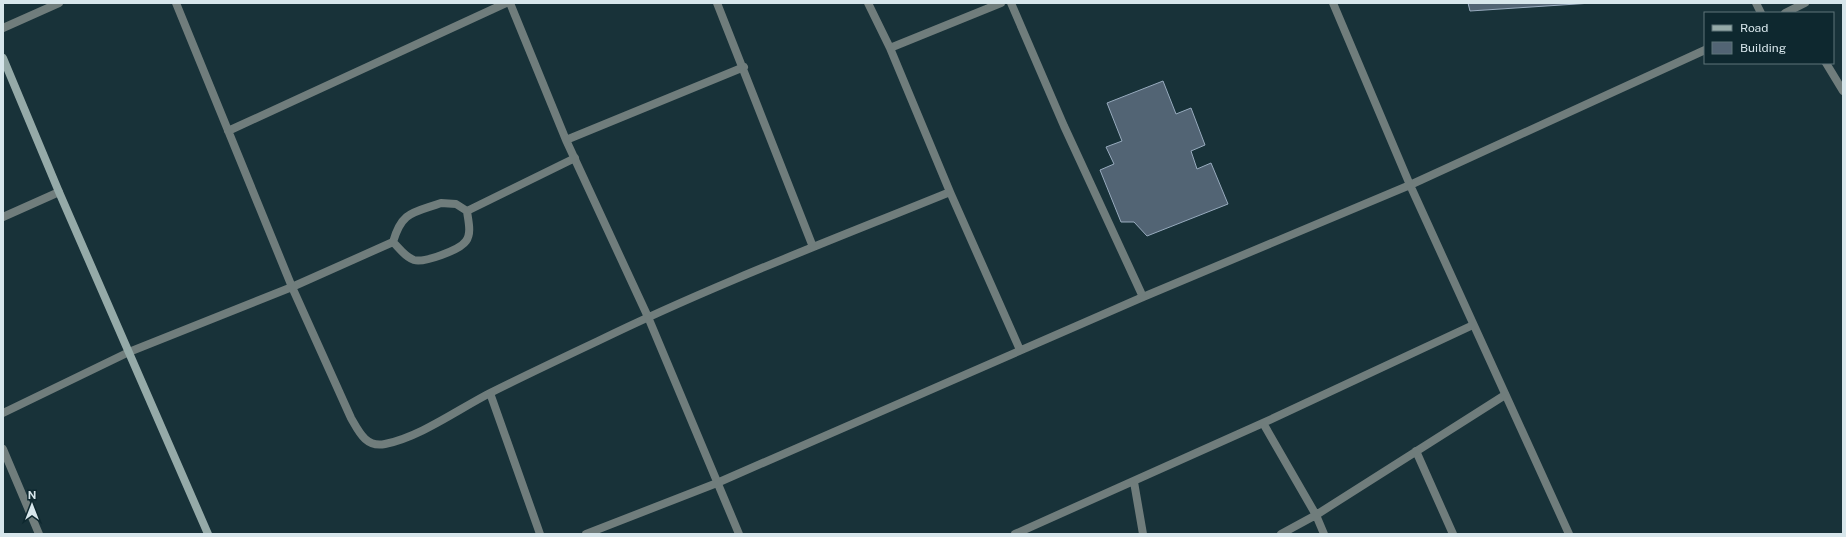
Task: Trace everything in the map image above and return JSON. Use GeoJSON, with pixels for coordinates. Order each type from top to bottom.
{"type":"FeatureCollection","features":[{"type":"Feature","properties":{"kind":"street"},"geometry":{"type":"LineString","coordinates":[[3,28],[59,3]]}},
{"type":"Feature","properties":{"kind":"street"},"geometry":{"type":"LineString","coordinates":[[176,3],[292,287],[352,418],[363,438],[371,444],[384,444],[413,434],[490,393],[648,317],[813,247],[950,192]]}},
{"type":"Feature","properties":{"kind":"street"},"geometry":{"type":"LineString","coordinates":[[228,131],[506,3]]}},
{"type":"Feature","properties":{"kind":"street"},"geometry":{"type":"LineString","coordinates":[[510,3],[566,140],[648,317],[716,483],[739,534]]}},
{"type":"Feature","properties":{"kind":"street"},"geometry":{"type":"LineString","coordinates":[[717,3],[744,67],[813,247]]}},
{"type":"Feature","properties":{"kind":"street"},"geometry":{"type":"LineString","coordinates":[[868,3],[890,48],[950,192],[1020,350]]}},
{"type":"Feature","properties":{"kind":"street"},"geometry":{"type":"LineString","coordinates":[[890,48],[1001,3]]}},
{"type":"Feature","properties":{"kind":"street"},"geometry":{"type":"LineString","coordinates":[[1011,3],[1064,126],[1143,297]]}},
{"type":"Feature","properties":{"kind":"street"},"geometry":{"type":"LineString","coordinates":[[1333,3],[1410,185],[1569,534]]}},
{"type":"Feature","properties":{"kind":"street"},"geometry":{"type":"LineString","coordinates":[[1789,12],[1805,3]]}},
{"type":"Feature","properties":{"kind":"street"},"geometry":{"type":"LineString","coordinates":[[586,534],[716,483],[1143,297],[1410,185],[1704,50]]}},
{"type":"Feature","properties":{"kind":"street"},"geometry":{"type":"LineString","coordinates":[[3,58],[59,192],[208,534]]}},
{"type":"Feature","properties":{"kind":"street"},"geometry":{"type":"LineString","coordinates":[[1827,64],[1843,91]]}},
{"type":"Feature","properties":{"kind":"street"},"geometry":{"type":"LineString","coordinates":[[566,140],[744,67]]}},
{"type":"Feature","properties":{"kind":"street"},"geometry":{"type":"LineString","coordinates":[[467,211],[575,158]]}},
{"type":"Feature","properties":{"kind":"street"},"geometry":{"type":"LineString","coordinates":[[3,217],[59,192]]}},
{"type":"Feature","properties":{"kind":"street"},"geometry":{"type":"LineString","coordinates":[[3,413],[129,352],[292,287],[393,242],[398,226],[408,214],[441,203],[456,204],[467,211]]}},
{"type":"Feature","properties":{"kind":"street"},"geometry":{"type":"LineString","coordinates":[[393,242],[407,256],[423,261],[457,248],[465,242],[469,234],[467,211]]}},
{"type":"Feature","properties":{"kind":"street"},"geometry":{"type":"LineString","coordinates":[[1015,534],[1134,482],[1473,325]]}},
{"type":"Feature","properties":{"kind":"street"},"geometry":{"type":"LineString","coordinates":[[490,393],[540,534]]}},
{"type":"Feature","properties":{"kind":"street"},"geometry":{"type":"LineString","coordinates":[[1281,534],[1316,515],[1505,394]]}},
{"type":"Feature","properties":{"kind":"street"},"geometry":{"type":"LineString","coordinates":[[1263,423],[1316,515],[1324,534]]}},
{"type":"Feature","properties":{"kind":"street"},"geometry":{"type":"LineString","coordinates":[[3,450],[39,534]]}},
{"type":"Feature","properties":{"kind":"street"},"geometry":{"type":"LineString","coordinates":[[1416,451],[1453,534]]}},
{"type":"Feature","properties":{"kind":"street"},"geometry":{"type":"LineString","coordinates":[[1134,482],[1143,534]]}},
{"type":"Feature","properties":{"kind":"building"},"geometry":{"type":"Polygon","coordinates":[[[1468,3],[1592,3],[1470,11],[1468,3]]]}},
{"type":"Feature","properties":{"kind":"building"},"geometry":{"type":"Polygon","coordinates":[[[1163,81],[1176,114],[1191,108],[1205,145],[1191,151],[1197,169],[1211,163],[1228,204],[1147,236],[1134,222],[1121,222],[1100,170],[1114,164],[1106,147],[1122,141],[1107,103],[1163,81]]]}}]}
